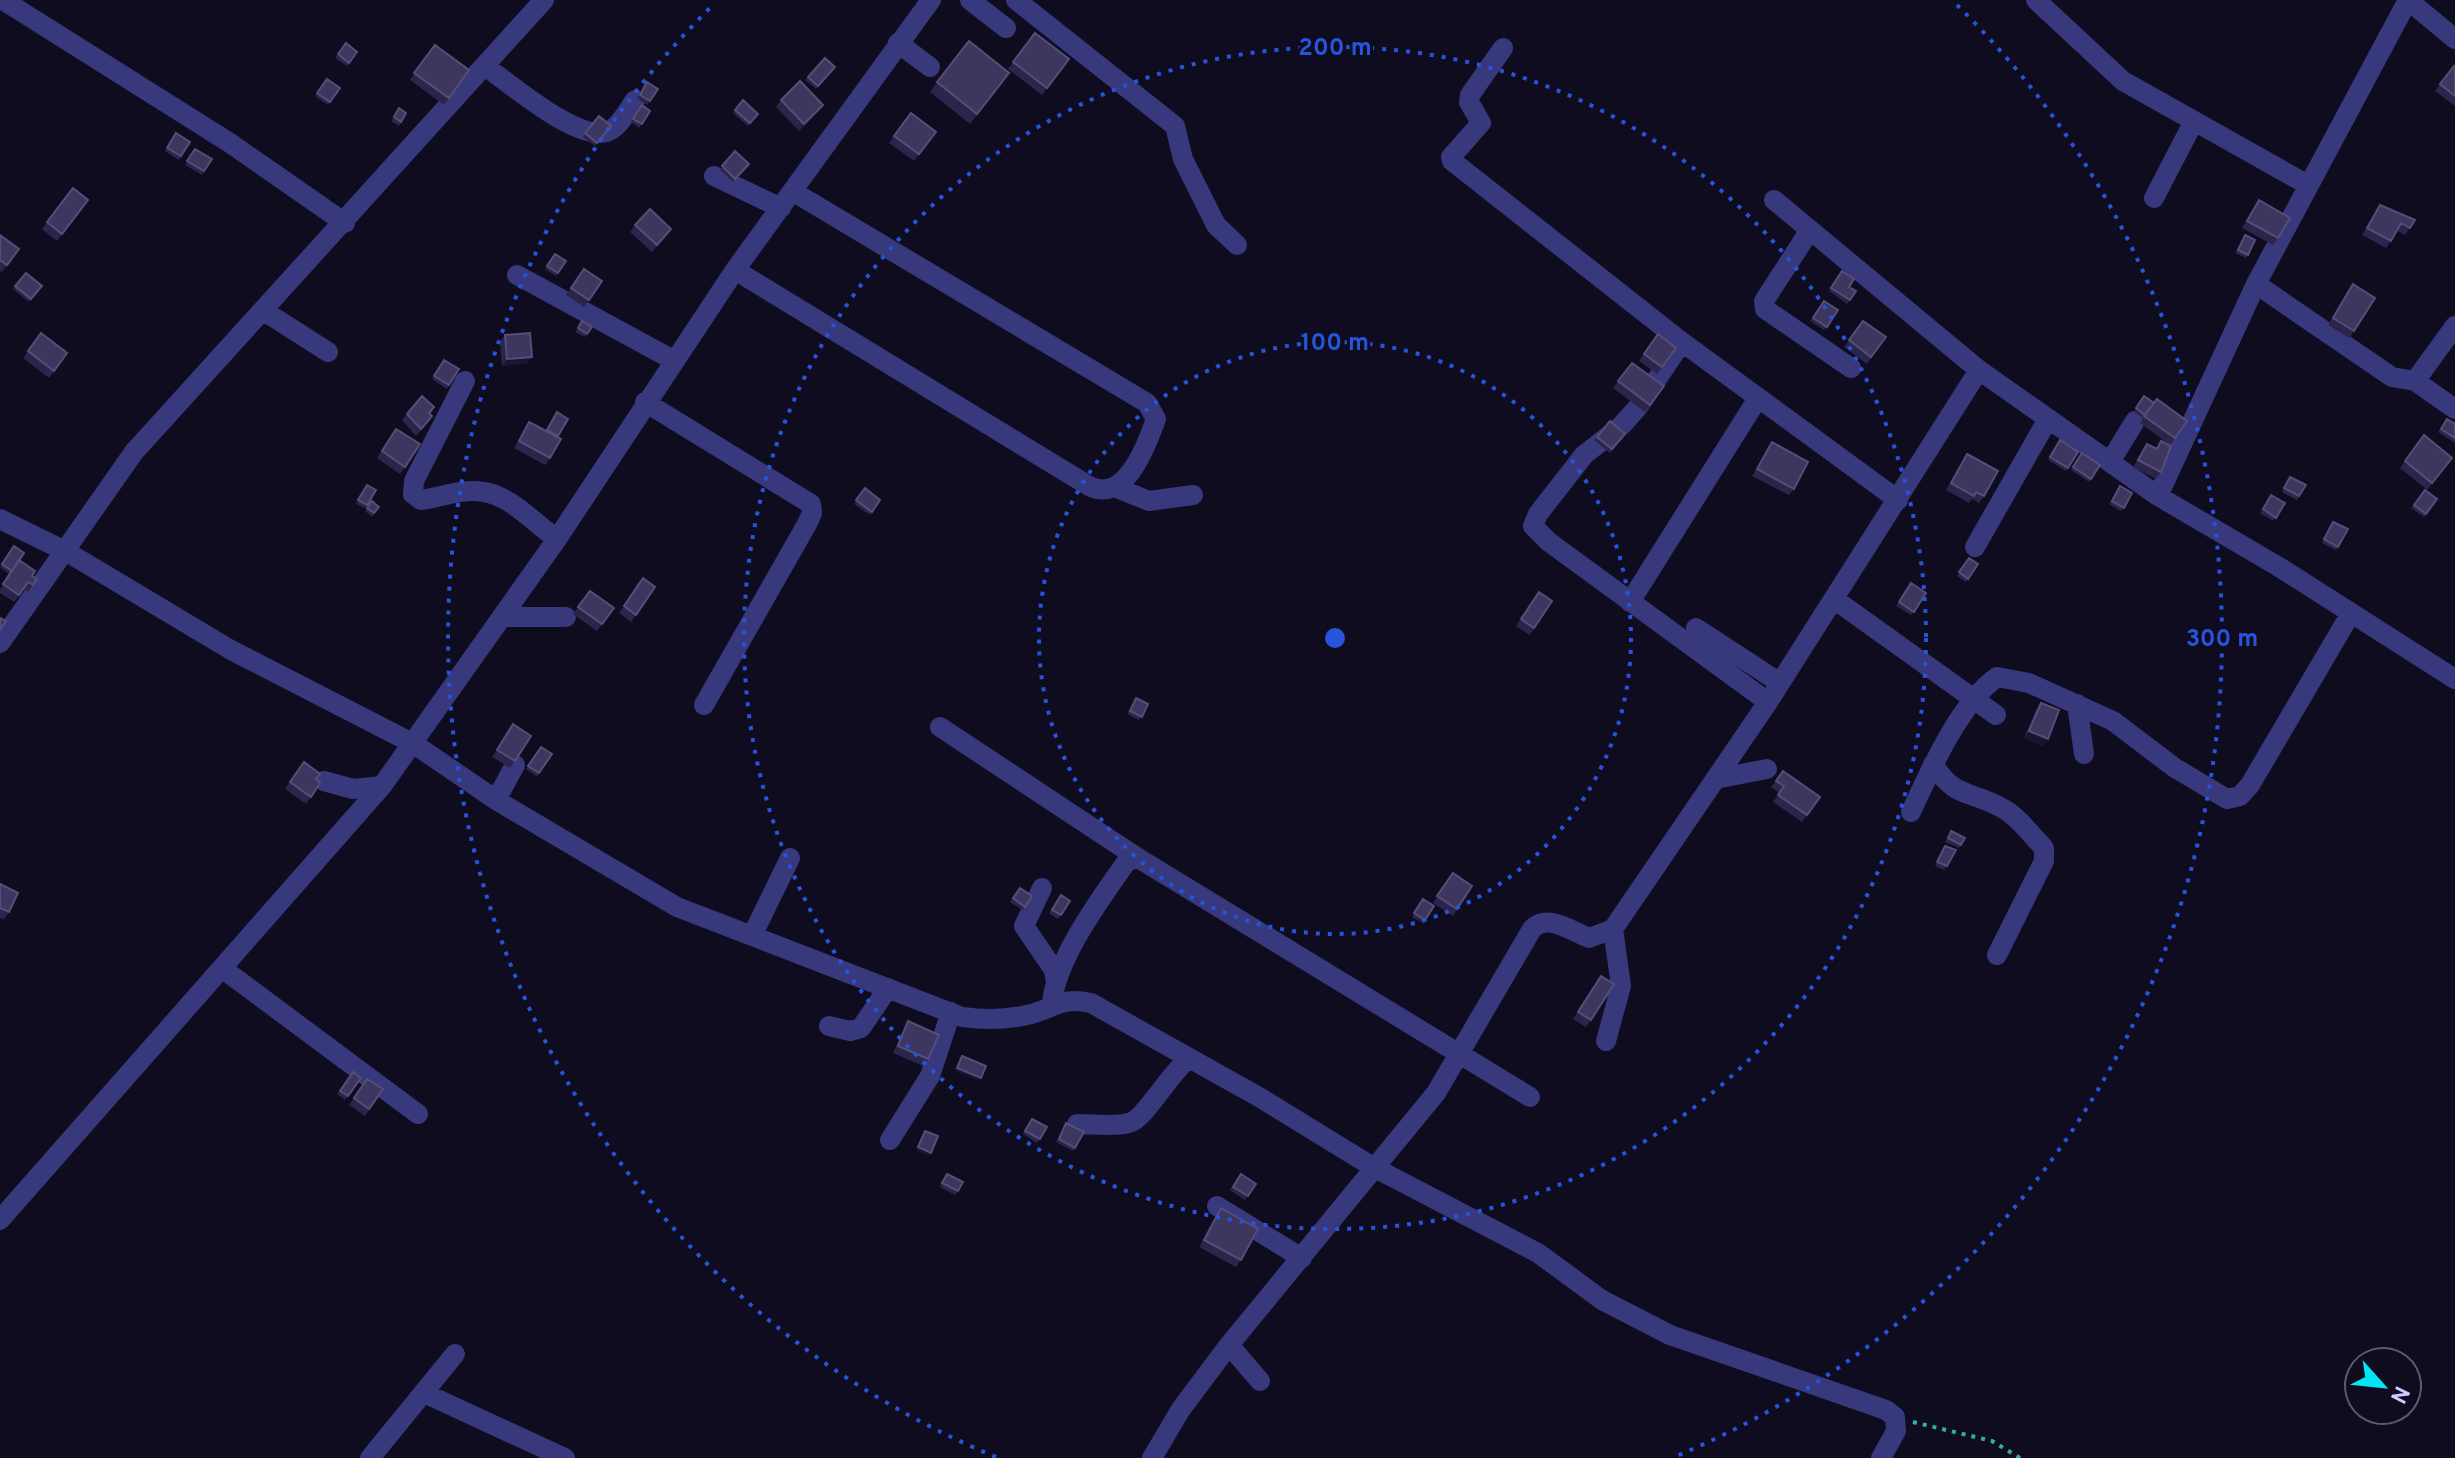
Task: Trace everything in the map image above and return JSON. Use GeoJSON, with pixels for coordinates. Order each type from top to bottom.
{"type":"FeatureCollection","features":[{"type":"Feature","properties":{"kind":"street"},"geometry":{"type":"LineString","coordinates":[[3,0],[230,143],[345,223]]}},
{"type":"Feature","properties":{"kind":"street"},"geometry":{"type":"LineString","coordinates":[[0,643],[67,552],[134,452],[345,223],[544,0]]}},
{"type":"Feature","properties":{"kind":"street"},"geometry":{"type":"LineString","coordinates":[[0,1220],[382,786],[557,539],[735,270],[931,0]]}},
{"type":"Feature","properties":{"kind":"street"},"geometry":{"type":"LineString","coordinates":[[970,0],[1006,28]]}},
{"type":"Feature","properties":{"kind":"street"},"geometry":{"type":"LineString","coordinates":[[1016,0],[1175,126],[1183,159],[1211,215],[1237,245]]}},
{"type":"Feature","properties":{"kind":"street"},"geometry":{"type":"LineString","coordinates":[[2036,0],[2123,81],[2308,185]]}},
{"type":"Feature","properties":{"kind":"street"},"geometry":{"type":"LineString","coordinates":[[2158,496],[2256,284],[2408,0],[2453,32]]}},
{"type":"Feature","properties":{"kind":"street"},"geometry":{"type":"LineString","coordinates":[[898,43],[930,67]]}},
{"type":"Feature","properties":{"kind":"street"},"geometry":{"type":"LineString","coordinates":[[1503,48],[1470,95],[1469,102],[1481,123],[1451,157],[1452,161],[1682,342],[1898,500]]}},
{"type":"Feature","properties":{"kind":"street"},"geometry":{"type":"LineString","coordinates":[[485,66],[578,130],[598,134],[610,131],[635,100]]}},
{"type":"Feature","properties":{"kind":"street"},"geometry":{"type":"LineString","coordinates":[[2154,198],[2193,123]]}},
{"type":"Feature","properties":{"kind":"street"},"geometry":{"type":"LineString","coordinates":[[714,176],[786,200],[1147,403],[1156,419],[1149,439],[1117,488]]}},
{"type":"Feature","properties":{"kind":"street"},"geometry":{"type":"LineString","coordinates":[[1774,200],[1979,370],[2048,419],[2158,496],[2454,678]]}},
{"type":"Feature","properties":{"kind":"street"},"geometry":{"type":"LineString","coordinates":[[1810,230],[1764,301],[1765,309],[1851,368]]}},
{"type":"Feature","properties":{"kind":"street"},"geometry":{"type":"LineString","coordinates":[[735,270],[1101,492],[1117,488],[1149,501],[1193,495]]}},
{"type":"Feature","properties":{"kind":"street"},"geometry":{"type":"LineString","coordinates":[[517,275],[675,361]]}},
{"type":"Feature","properties":{"kind":"street"},"geometry":{"type":"LineString","coordinates":[[2256,284],[2392,377],[2415,381],[2455,409]]}},
{"type":"Feature","properties":{"kind":"street"},"geometry":{"type":"LineString","coordinates":[[264,311],[328,352]]}},
{"type":"Feature","properties":{"kind":"street"},"geometry":{"type":"LineString","coordinates":[[2415,381],[2455,326]]}},
{"type":"Feature","properties":{"kind":"street"},"geometry":{"type":"LineString","coordinates":[[1682,342],[1638,407],[1622,425],[1584,455],[1538,514],[1533,526],[1536,532],[1768,702]]}},
{"type":"Feature","properties":{"kind":"street"},"geometry":{"type":"LineString","coordinates":[[1152,1458],[1181,1409],[1229,1345],[1436,1093],[1538,923],[1548,921],[1589,938],[1613,929],[1768,702],[1979,370]]}},
{"type":"Feature","properties":{"kind":"street"},"geometry":{"type":"LineString","coordinates":[[465,381],[414,481],[413,494],[421,500],[485,492],[524,513],[557,539]]}},
{"type":"Feature","properties":{"kind":"street"},"geometry":{"type":"LineString","coordinates":[[1630,602],[1758,398]]}},
{"type":"Feature","properties":{"kind":"street"},"geometry":{"type":"LineString","coordinates":[[645,402],[811,504],[812,513],[807,524],[704,705]]}},
{"type":"Feature","properties":{"kind":"street"},"geometry":{"type":"LineString","coordinates":[[1975,547],[2048,419]]}},
{"type":"Feature","properties":{"kind":"street"},"geometry":{"type":"LineString","coordinates":[[2110,462],[2135,421]]}},
{"type":"Feature","properties":{"kind":"street"},"geometry":{"type":"LineString","coordinates":[[0,519],[67,552],[231,650],[414,744],[496,800],[677,907],[951,1012],[988,1020],[1030,1014],[1068,998],[1091,1003],[1373,1167],[1538,1253],[1602,1300],[1670,1335],[1886,1410],[1895,1417],[1896,1431],[1881,1458]]}},
{"type":"Feature","properties":{"kind":"street"},"geometry":{"type":"LineString","coordinates":[[1834,599],[1996,715]]}},
{"type":"Feature","properties":{"kind":"street"},"geometry":{"type":"LineString","coordinates":[[1911,812],[1933,764],[1973,699],[1997,677],[2029,683],[2113,721],[2207,788],[2227,799],[2240,796],[2250,785],[2351,613]]}},
{"type":"Feature","properties":{"kind":"street"},"geometry":{"type":"LineString","coordinates":[[503,617],[566,617]]}},
{"type":"Feature","properties":{"kind":"street"},"geometry":{"type":"LineString","coordinates":[[1696,628],[1780,683]]}},
{"type":"Feature","properties":{"kind":"street"},"geometry":{"type":"LineString","coordinates":[[2077,704],[2084,754]]}},
{"type":"Feature","properties":{"kind":"street"},"geometry":{"type":"LineString","coordinates":[[940,727],[1138,858],[1530,1097]]}},
{"type":"Feature","properties":{"kind":"street"},"geometry":{"type":"LineString","coordinates":[[1933,764],[1944,782],[1957,792],[2004,808],[2044,848],[2044,861],[1997,955]]}},
{"type":"Feature","properties":{"kind":"street"},"geometry":{"type":"LineString","coordinates":[[496,800],[515,765]]}},
{"type":"Feature","properties":{"kind":"street"},"geometry":{"type":"LineString","coordinates":[[1715,779],[1767,769]]}},
{"type":"Feature","properties":{"kind":"street"},"geometry":{"type":"LineString","coordinates":[[324,781],[353,789],[382,786]]}},
{"type":"Feature","properties":{"kind":"street"},"geometry":{"type":"LineString","coordinates":[[753,934],[790,858]]}},
{"type":"Feature","properties":{"kind":"street"},"geometry":{"type":"LineString","coordinates":[[1052,1005],[1056,982],[1069,953],[1127,861],[1138,858]]}},
{"type":"Feature","properties":{"kind":"street"},"geometry":{"type":"LineString","coordinates":[[1042,888],[1024,926],[1054,970],[1056,982]]}},
{"type":"Feature","properties":{"kind":"street"},"geometry":{"type":"LineString","coordinates":[[1606,1041],[1621,986],[1613,929]]}},
{"type":"Feature","properties":{"kind":"street"},"geometry":{"type":"LineString","coordinates":[[223,969],[418,1114]]}},
{"type":"Feature","properties":{"kind":"street"},"geometry":{"type":"LineString","coordinates":[[829,1026],[850,1031],[861,1028],[888,988]]}},
{"type":"Feature","properties":{"kind":"street"},"geometry":{"type":"LineString","coordinates":[[890,1140],[930,1076],[951,1012]]}},
{"type":"Feature","properties":{"kind":"street"},"geometry":{"type":"LineString","coordinates":[[1077,1124],[1127,1124],[1140,1119],[1166,1079],[1189,1058]]}},
{"type":"Feature","properties":{"kind":"street"},"geometry":{"type":"LineString","coordinates":[[1217,1206],[1302,1258]]}},
{"type":"Feature","properties":{"kind":"street"},"geometry":{"type":"LineString","coordinates":[[1229,1345],[1260,1381]]}},
{"type":"Feature","properties":{"kind":"street"},"geometry":{"type":"LineString","coordinates":[[370,1458],[455,1354]]}},
{"type":"Feature","properties":{"kind":"street"},"geometry":{"type":"LineString","coordinates":[[424,1393],[565,1458]]}},
{"type":"Feature","properties":{"kind":"path"},"geometry":{"type":"LineString","coordinates":[[1895,1417],[1992,1441],[2020,1458]]}},
{"type":"Feature","properties":{"kind":"building"},"geometry":{"type":"Polygon","coordinates":[[[1035,33],[1069,59],[1047,88],[1013,62],[1035,33]]]}},
{"type":"Feature","properties":{"kind":"building"},"geometry":{"type":"Polygon","coordinates":[[[969,41],[1009,73],[977,114],[937,82],[969,41]]]}},
{"type":"Feature","properties":{"kind":"building"},"geometry":{"type":"Polygon","coordinates":[[[346,43],[357,52],[349,63],[338,54],[346,43]]]}},
{"type":"Feature","properties":{"kind":"building"},"geometry":{"type":"Polygon","coordinates":[[[435,45],[469,70],[449,98],[414,73],[435,45]]]}},
{"type":"Feature","properties":{"kind":"building"},"geometry":{"type":"Polygon","coordinates":[[[825,58],[835,67],[818,86],[808,77],[825,58]]]}},
{"type":"Feature","properties":{"kind":"building"},"geometry":{"type":"Polygon","coordinates":[[[2455,67],[2455,96],[2440,84],[2455,67]]]}},
{"type":"Feature","properties":{"kind":"building"},"geometry":{"type":"Polygon","coordinates":[[[327,79],[340,88],[330,102],[317,93],[327,79]]]}},
{"type":"Feature","properties":{"kind":"building"},"geometry":{"type":"Polygon","coordinates":[[[800,81],[823,105],[804,124],[781,100],[800,81]]]}},
{"type":"Feature","properties":{"kind":"building"},"geometry":{"type":"Polygon","coordinates":[[[647,82],[658,89],[650,101],[640,95],[647,82]]]}},
{"type":"Feature","properties":{"kind":"building"},"geometry":{"type":"Polygon","coordinates":[[[743,100],[758,114],[750,123],[735,110],[743,100]]]}},
{"type":"Feature","properties":{"kind":"building"},"geometry":{"type":"Polygon","coordinates":[[[642,105],[650,111],[642,124],[633,119],[642,105]]]}},
{"type":"Feature","properties":{"kind":"building"},"geometry":{"type":"Polygon","coordinates":[[[399,108],[406,113],[401,122],[394,117],[399,108]]]}},
{"type":"Feature","properties":{"kind":"building"},"geometry":{"type":"Polygon","coordinates":[[[911,113],[936,132],[919,154],[894,136],[911,113]]]}},
{"type":"Feature","properties":{"kind":"building"},"geometry":{"type":"Polygon","coordinates":[[[599,116],[611,126],[597,143],[585,133],[599,116]]]}},
{"type":"Feature","properties":{"kind":"building"},"geometry":{"type":"Polygon","coordinates":[[[176,133],[190,142],[181,156],[167,148],[176,133]]]}},
{"type":"Feature","properties":{"kind":"building"},"geometry":{"type":"Polygon","coordinates":[[[195,149],[212,159],[204,171],[187,161],[195,149]]]}},
{"type":"Feature","properties":{"kind":"building"},"geometry":{"type":"Polygon","coordinates":[[[735,151],[749,164],[735,179],[722,166],[735,151]]]}},
{"type":"Feature","properties":{"kind":"building"},"geometry":{"type":"Polygon","coordinates":[[[73,188],[88,200],[62,234],[47,222],[73,188]]]}},
{"type":"Feature","properties":{"kind":"building"},"geometry":{"type":"Polygon","coordinates":[[[2259,200],[2290,218],[2278,238],[2247,221],[2259,200]]]}},
{"type":"Feature","properties":{"kind":"building"},"geometry":{"type":"Polygon","coordinates":[[[2380,205],[2415,220],[2410,228],[2401,223],[2391,241],[2367,228],[2380,205]]]}},
{"type":"Feature","properties":{"kind":"building"},"geometry":{"type":"Polygon","coordinates":[[[650,209],[671,229],[657,245],[635,225],[650,209]]]}},
{"type":"Feature","properties":{"kind":"building"},"geometry":{"type":"Polygon","coordinates":[[[0,235],[19,249],[7,265],[0,260],[0,235]]]}},
{"type":"Feature","properties":{"kind":"building"},"geometry":{"type":"Polygon","coordinates":[[[2245,235],[2255,240],[2248,255],[2238,250],[2245,235]]]}},
{"type":"Feature","properties":{"kind":"building"},"geometry":{"type":"Polygon","coordinates":[[[555,254],[566,261],[558,273],[547,266],[555,254]]]}},
{"type":"Feature","properties":{"kind":"building"},"geometry":{"type":"Polygon","coordinates":[[[584,269],[602,281],[589,300],[571,288],[584,269]]]}},
{"type":"Feature","properties":{"kind":"building"},"geometry":{"type":"Polygon","coordinates":[[[1842,271],[1854,279],[1849,287],[1856,291],[1850,300],[1831,288],[1842,271]]]}},
{"type":"Feature","properties":{"kind":"building"},"geometry":{"type":"Polygon","coordinates":[[[26,273],[42,286],[31,299],[15,286],[26,273]]]}},
{"type":"Feature","properties":{"kind":"building"},"geometry":{"type":"Polygon","coordinates":[[[2353,284],[2375,298],[2354,331],[2333,318],[2353,284]]]}},
{"type":"Feature","properties":{"kind":"building"},"geometry":{"type":"Polygon","coordinates":[[[1824,301],[1838,310],[1827,327],[1813,318],[1824,301]]]}},
{"type":"Feature","properties":{"kind":"building"},"geometry":{"type":"Polygon","coordinates":[[[582,321],[592,327],[587,334],[578,328],[582,321]]]}},
{"type":"Feature","properties":{"kind":"building"},"geometry":{"type":"Polygon","coordinates":[[[1863,321],[1886,337],[1871,357],[1849,340],[1863,321]]]}},
{"type":"Feature","properties":{"kind":"building"},"geometry":{"type":"Polygon","coordinates":[[[41,333],[67,353],[54,371],[28,351],[41,333]]]}},
{"type":"Feature","properties":{"kind":"building"},"geometry":{"type":"Polygon","coordinates":[[[530,333],[532,357],[507,359],[505,335],[530,333]]]}},
{"type":"Feature","properties":{"kind":"building"},"geometry":{"type":"Polygon","coordinates":[[[1658,334],[1676,348],[1662,367],[1644,354],[1658,334]]]}},
{"type":"Feature","properties":{"kind":"building"},"geometry":{"type":"Polygon","coordinates":[[[444,360],[459,369],[449,385],[434,376],[444,360]]]}},
{"type":"Feature","properties":{"kind":"building"},"geometry":{"type":"Polygon","coordinates":[[[1632,363],[1664,386],[1650,405],[1618,381],[1632,363]]]}},
{"type":"Feature","properties":{"kind":"building"},"geometry":{"type":"Polygon","coordinates":[[[422,396],[434,407],[429,413],[432,416],[421,429],[407,414],[422,396]]]}},
{"type":"Feature","properties":{"kind":"building"},"geometry":{"type":"Polygon","coordinates":[[[2144,396],[2154,403],[2145,415],[2136,408],[2144,396]]]}},
{"type":"Feature","properties":{"kind":"building"},"geometry":{"type":"Polygon","coordinates":[[[2157,399],[2187,421],[2175,438],[2144,416],[2157,399]]]}},
{"type":"Feature","properties":{"kind":"building"},"geometry":{"type":"Polygon","coordinates":[[[557,412],[568,419],[558,436],[547,430],[557,412]]]}},
{"type":"Feature","properties":{"kind":"building"},"geometry":{"type":"Polygon","coordinates":[[[2447,419],[2455,424],[2455,438],[2441,429],[2447,419]]]}},
{"type":"Feature","properties":{"kind":"building"},"geometry":{"type":"Polygon","coordinates":[[[1610,421],[1625,434],[1612,449],[1597,437],[1610,421]]]}},
{"type":"Feature","properties":{"kind":"building"},"geometry":{"type":"Polygon","coordinates":[[[529,422],[561,439],[550,458],[519,441],[529,422]]]}},
{"type":"Feature","properties":{"kind":"building"},"geometry":{"type":"Polygon","coordinates":[[[396,429],[420,444],[405,467],[382,451],[396,429]]]}},
{"type":"Feature","properties":{"kind":"building"},"geometry":{"type":"Polygon","coordinates":[[[2424,435],[2452,458],[2432,483],[2405,461],[2424,435]]]}},
{"type":"Feature","properties":{"kind":"building"},"geometry":{"type":"Polygon","coordinates":[[[2060,440],[2078,452],[2068,468],[2050,457],[2060,440]]]}},
{"type":"Feature","properties":{"kind":"building"},"geometry":{"type":"Polygon","coordinates":[[[2161,441],[2171,446],[2161,472],[2138,460],[2147,444],[2157,449],[2161,441]]]}},
{"type":"Feature","properties":{"kind":"building"},"geometry":{"type":"Polygon","coordinates":[[[1772,442],[1808,462],[1794,489],[1757,469],[1772,442]]]}},
{"type":"Feature","properties":{"kind":"building"},"geometry":{"type":"Polygon","coordinates":[[[2082,453],[2100,465],[2091,479],[2073,467],[2082,453]]]}},
{"type":"Feature","properties":{"kind":"building"},"geometry":{"type":"Polygon","coordinates":[[[1967,454],[1998,471],[1984,496],[1976,492],[1974,496],[1951,483],[1967,454]]]}},
{"type":"Feature","properties":{"kind":"building"},"geometry":{"type":"Polygon","coordinates":[[[2290,477],[2306,485],[2299,496],[2284,488],[2290,477]]]}},
{"type":"Feature","properties":{"kind":"building"},"geometry":{"type":"Polygon","coordinates":[[[367,485],[376,490],[367,505],[358,500],[367,485]]]}},
{"type":"Feature","properties":{"kind":"building"},"geometry":{"type":"Polygon","coordinates":[[[2120,486],[2132,493],[2124,508],[2112,501],[2120,486]]]}},
{"type":"Feature","properties":{"kind":"building"},"geometry":{"type":"Polygon","coordinates":[[[865,488],[880,500],[872,512],[856,500],[865,488]]]}},
{"type":"Feature","properties":{"kind":"building"},"geometry":{"type":"Polygon","coordinates":[[[2425,490],[2437,499],[2426,514],[2414,505],[2425,490]]]}},
{"type":"Feature","properties":{"kind":"building"},"geometry":{"type":"Polygon","coordinates":[[[2271,495],[2285,503],[2276,518],[2263,509],[2271,495]]]}},
{"type":"Feature","properties":{"kind":"building"},"geometry":{"type":"Polygon","coordinates":[[[372,501],[379,507],[374,513],[367,508],[372,501]]]}},
{"type":"Feature","properties":{"kind":"building"},"geometry":{"type":"Polygon","coordinates":[[[2333,522],[2348,529],[2338,547],[2324,539],[2333,522]]]}},
{"type":"Feature","properties":{"kind":"building"},"geometry":{"type":"Polygon","coordinates":[[[14,546],[24,553],[12,571],[2,564],[14,546]]]}},
{"type":"Feature","properties":{"kind":"building"},"geometry":{"type":"Polygon","coordinates":[[[1969,558],[1978,564],[1968,579],[1959,572],[1969,558]]]}},
{"type":"Feature","properties":{"kind":"building"},"geometry":{"type":"Polygon","coordinates":[[[19,560],[35,571],[32,576],[37,579],[33,585],[28,582],[19,595],[3,584],[19,560]]]}},
{"type":"Feature","properties":{"kind":"building"},"geometry":{"type":"Polygon","coordinates":[[[643,578],[655,587],[636,615],[624,606],[643,578]]]}},
{"type":"Feature","properties":{"kind":"building"},"geometry":{"type":"Polygon","coordinates":[[[1911,583],[1926,593],[1914,612],[1899,602],[1911,583]]]}},
{"type":"Feature","properties":{"kind":"building"},"geometry":{"type":"Polygon","coordinates":[[[590,591],[614,608],[602,624],[578,607],[590,591]]]}},
{"type":"Feature","properties":{"kind":"building"},"geometry":{"type":"Polygon","coordinates":[[[1539,592],[1552,601],[1534,628],[1521,619],[1539,592]]]}},
{"type":"Feature","properties":{"kind":"building"},"geometry":{"type":"Polygon","coordinates":[[[1136,698],[1148,704],[1142,717],[1130,711],[1136,698]]]}},
{"type":"Feature","properties":{"kind":"building"},"geometry":{"type":"Polygon","coordinates":[[[2041,703],[2059,710],[2048,739],[2029,731],[2041,703]]]}},
{"type":"Feature","properties":{"kind":"building"},"geometry":{"type":"Polygon","coordinates":[[[513,724],[531,736],[515,761],[497,750],[513,724]]]}},
{"type":"Feature","properties":{"kind":"building"},"geometry":{"type":"Polygon","coordinates":[[[541,747],[552,754],[539,773],[528,766],[541,747]]]}},
{"type":"Feature","properties":{"kind":"building"},"geometry":{"type":"Polygon","coordinates":[[[304,762],[320,774],[316,779],[320,783],[311,797],[290,782],[304,762]]]}},
{"type":"Feature","properties":{"kind":"building"},"geometry":{"type":"Polygon","coordinates":[[[1783,771],[1820,797],[1807,815],[1778,795],[1784,786],[1776,781],[1783,771]]]}},
{"type":"Feature","properties":{"kind":"building"},"geometry":{"type":"Polygon","coordinates":[[[1951,831],[1965,838],[1961,845],[1948,838],[1951,831]]]}},
{"type":"Feature","properties":{"kind":"building"},"geometry":{"type":"Polygon","coordinates":[[[1945,846],[1956,850],[1947,866],[1937,862],[1945,846]]]}},
{"type":"Feature","properties":{"kind":"building"},"geometry":{"type":"Polygon","coordinates":[[[1453,873],[1472,886],[1457,909],[1437,896],[1453,873]]]}},
{"type":"Feature","properties":{"kind":"building"},"geometry":{"type":"Polygon","coordinates":[[[0,884],[18,893],[9,912],[0,908],[0,884]]]}},
{"type":"Feature","properties":{"kind":"building"},"geometry":{"type":"Polygon","coordinates":[[[1020,888],[1032,896],[1025,907],[1013,898],[1020,888]]]}},
{"type":"Feature","properties":{"kind":"building"},"geometry":{"type":"Polygon","coordinates":[[[1061,895],[1070,901],[1061,915],[1052,910],[1061,895]]]}},
{"type":"Feature","properties":{"kind":"building"},"geometry":{"type":"Polygon","coordinates":[[[1423,899],[1434,906],[1425,920],[1414,913],[1423,899]]]}},
{"type":"Feature","properties":{"kind":"building"},"geometry":{"type":"Polygon","coordinates":[[[1601,976],[1614,984],[1591,1020],[1578,1012],[1601,976]]]}},
{"type":"Feature","properties":{"kind":"building"},"geometry":{"type":"Polygon","coordinates":[[[908,1021],[939,1035],[928,1059],[898,1046],[908,1021]]]}},
{"type":"Feature","properties":{"kind":"building"},"geometry":{"type":"Polygon","coordinates":[[[962,1056],[986,1066],[981,1078],[957,1068],[962,1056]]]}},
{"type":"Feature","properties":{"kind":"building"},"geometry":{"type":"Polygon","coordinates":[[[353,1072],[361,1078],[348,1096],[340,1091],[353,1072]]]}},
{"type":"Feature","properties":{"kind":"building"},"geometry":{"type":"Polygon","coordinates":[[[367,1079],[383,1089],[369,1109],[354,1098],[367,1079]]]}},
{"type":"Feature","properties":{"kind":"building"},"geometry":{"type":"Polygon","coordinates":[[[1032,1119],[1047,1127],[1040,1139],[1025,1131],[1032,1119]]]}},
{"type":"Feature","properties":{"kind":"building"},"geometry":{"type":"Polygon","coordinates":[[[1066,1123],[1084,1132],[1075,1148],[1059,1139],[1066,1123]]]}},
{"type":"Feature","properties":{"kind":"building"},"geometry":{"type":"Polygon","coordinates":[[[925,1131],[938,1136],[931,1153],[918,1147],[925,1131]]]}},
{"type":"Feature","properties":{"kind":"building"},"geometry":{"type":"Polygon","coordinates":[[[947,1174],[963,1182],[958,1191],[942,1183],[947,1174]]]}},
{"type":"Feature","properties":{"kind":"building"},"geometry":{"type":"Polygon","coordinates":[[[1241,1174],[1256,1184],[1248,1196],[1233,1187],[1241,1174]]]}},
{"type":"Feature","properties":{"kind":"building"},"geometry":{"type":"Polygon","coordinates":[[[1221,1208],[1258,1229],[1241,1260],[1204,1240],[1221,1208]]]}}]}
